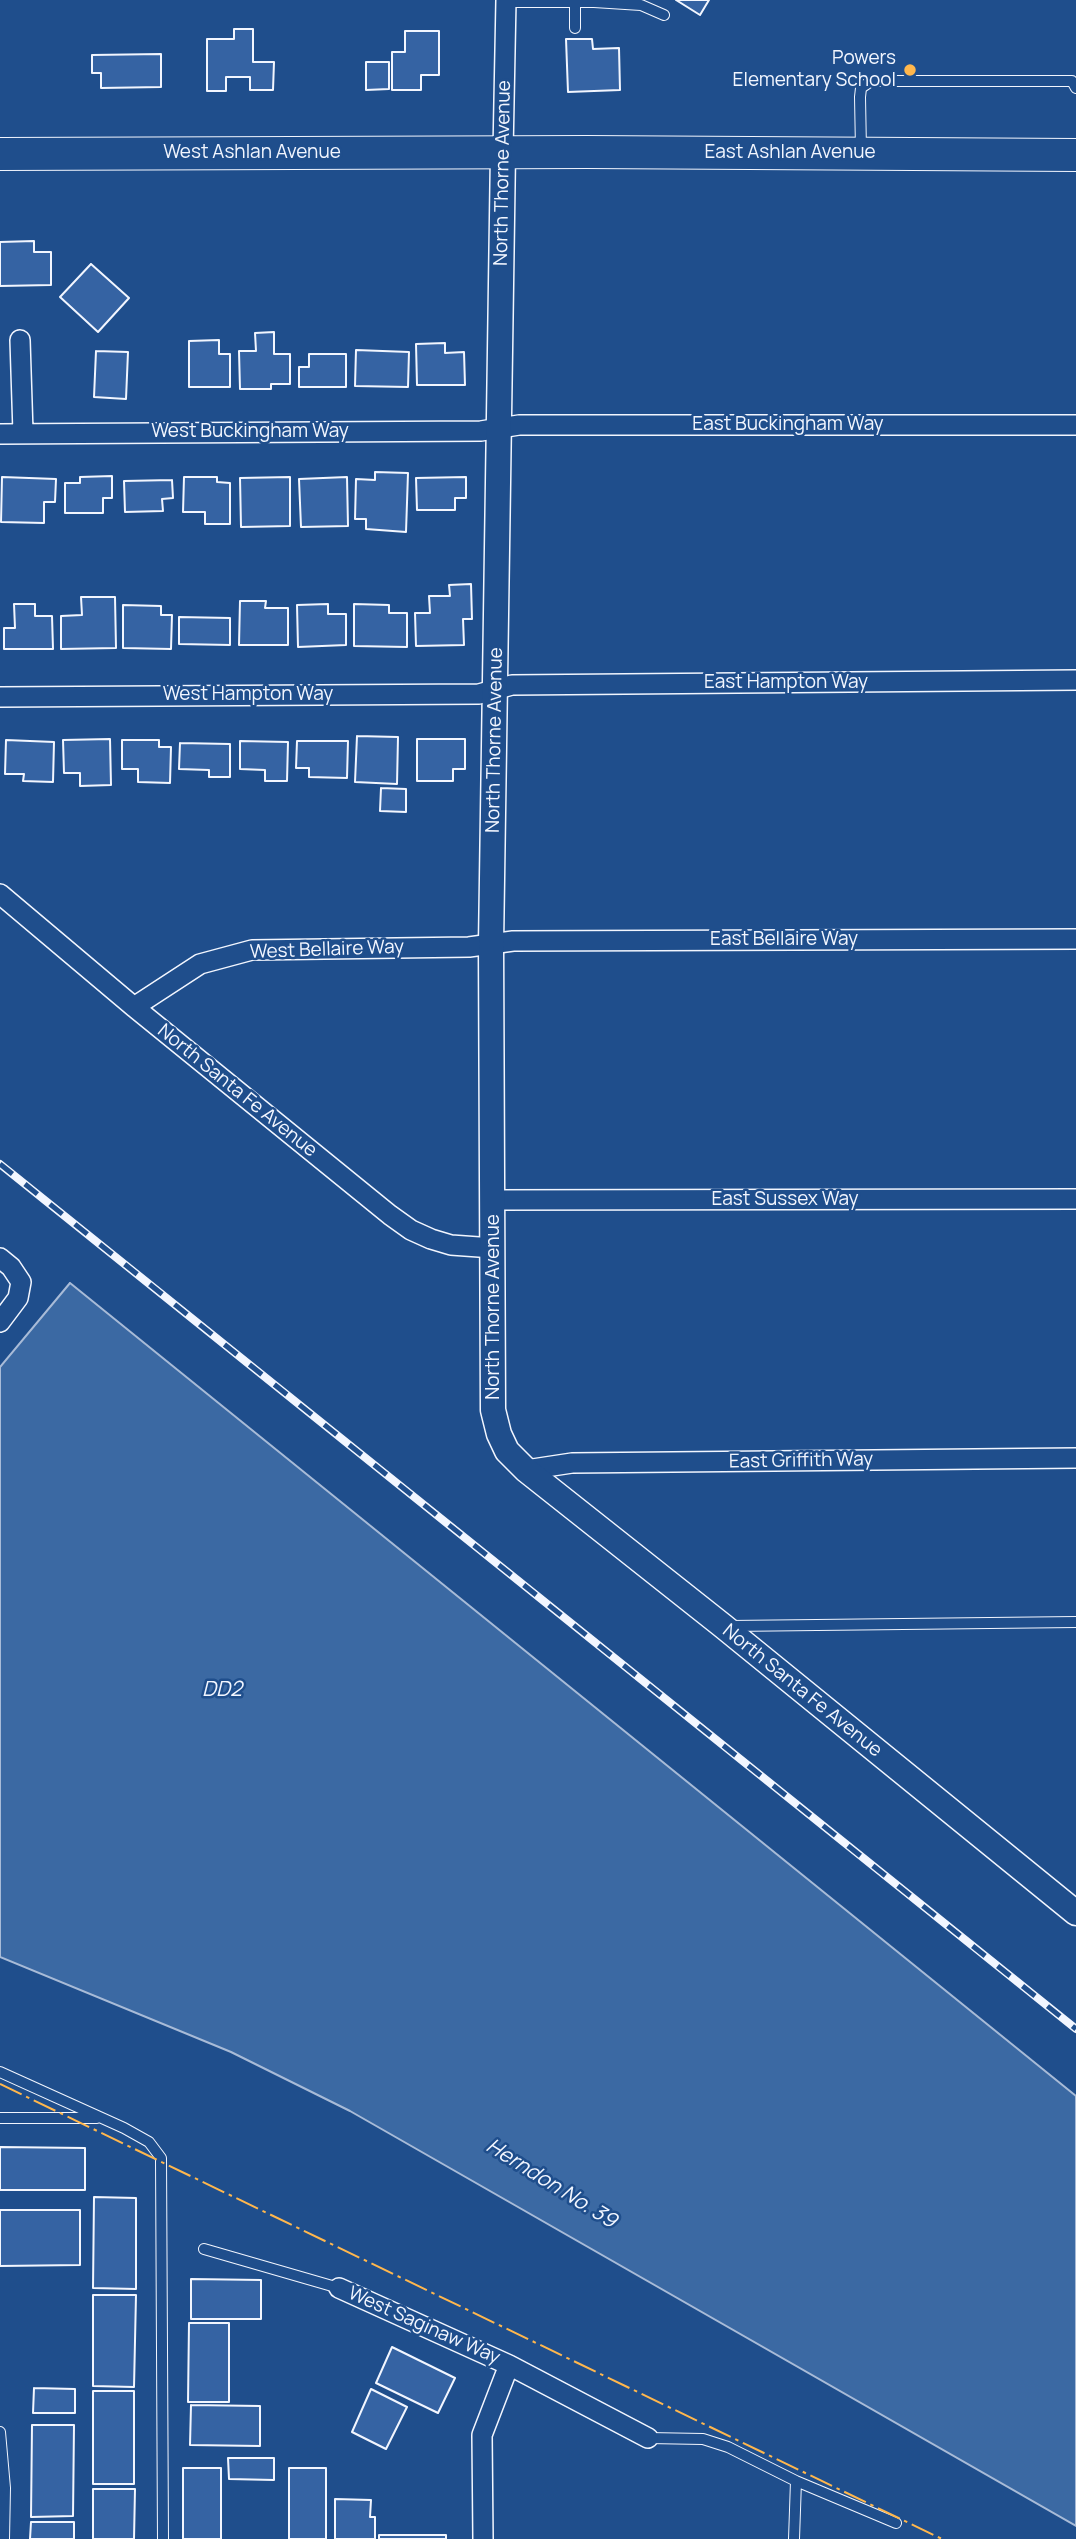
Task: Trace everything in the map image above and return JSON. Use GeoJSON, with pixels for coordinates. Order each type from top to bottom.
{"type":"FeatureCollection","features":[{"type":"Feature","properties":{"kind":"main road","name":"West Ashlan Avenue"},"geometry":{"type":"LineString","coordinates":[[0,154],[503,152]]}},
{"type":"Feature","properties":{"kind":"main road","name":"East Ashlan Avenue"},"geometry":{"type":"LineString","coordinates":[[503,152],[1076,155]]}},
{"type":"Feature","properties":{"kind":"street","name":"North Thorne Avenue"},"geometry":{"type":"LineString","coordinates":[[506,1],[491,944],[494,1410],[499,1434],[508,1451],[526,1470]]}},
{"type":"Feature","properties":{"kind":"street"},"geometry":{"type":"LineString","coordinates":[[20,340],[23,433]]}},
{"type":"Feature","properties":{"kind":"street","name":"East Buckingham Way"},"geometry":{"type":"LineString","coordinates":[[499,428],[519,425],[1076,425]]}},
{"type":"Feature","properties":{"kind":"street","name":"West Buckingham Way"},"geometry":{"type":"LineString","coordinates":[[0,433],[481,431],[499,428]]}},
{"type":"Feature","properties":{"kind":"street","name":"East Hampton Way"},"geometry":{"type":"LineString","coordinates":[[496,689],[512,685],[1076,680]]}},
{"type":"Feature","properties":{"kind":"street","name":"West Hampton Way"},"geometry":{"type":"LineString","coordinates":[[0,697],[479,694],[496,689]]}},
{"type":"Feature","properties":{"kind":"street","name":"North Santa Fe Avenue"},"geometry":{"type":"LineString","coordinates":[[0,894],[390,1216],[411,1230],[451,1245],[494,1248]]}},
{"type":"Feature","properties":{"kind":"street","name":"East Bellaire Way"},"geometry":{"type":"LineString","coordinates":[[491,944],[513,941],[1076,939]]}},
{"type":"Feature","properties":{"kind":"street","name":"West Bellaire Way"},"geometry":{"type":"LineString","coordinates":[[134,1007],[200,964],[252,950],[469,947],[491,944]]}},
{"type":"Feature","properties":{"kind":"street","name":"East Sussex Way"},"geometry":{"type":"LineString","coordinates":[[494,1200],[1076,1199]]}},
{"type":"Feature","properties":{"kind":"street"},"geometry":{"type":"LineString","coordinates":[[0,1258],[11,1266],[21,1282],[18,1298],[0,1322]]}},
{"type":"Feature","properties":{"kind":"street","name":"East Griffith Way"},"geometry":{"type":"LineString","coordinates":[[526,1470],[572,1463],[1076,1458]]}},
{"type":"Feature","properties":{"kind":"street","name":"North Santa Fe Avenue"},"geometry":{"type":"LineString","coordinates":[[526,1470],[1076,1913]]}},
{"type":"Feature","properties":{"kind":"street","name":"West Saginaw Way"},"geometry":{"type":"LineString","coordinates":[[339,2288],[509,2365],[648,2438]]}},
{"type":"Feature","properties":{"kind":"street"},"geometry":{"type":"LineString","coordinates":[[483,2539],[482,2435],[509,2365]]}},
{"type":"Feature","properties":{"kind":"lane"},"geometry":{"type":"LineString","coordinates":[[506,1],[641,5],[664,15]]}},
{"type":"Feature","properties":{"kind":"lane"},"geometry":{"type":"LineString","coordinates":[[575,1],[575,28]]}},
{"type":"Feature","properties":{"kind":"lane"},"geometry":{"type":"LineString","coordinates":[[861,154],[861,88],[871,81],[1072,81],[1076,88]]}},
{"type":"Feature","properties":{"kind":"lane"},"geometry":{"type":"LineString","coordinates":[[723,1626],[1076,1622]]}},
{"type":"Feature","properties":{"kind":"lane"},"geometry":{"type":"LineString","coordinates":[[0,2072],[149,2142],[161,2158],[163,2539]]}},
{"type":"Feature","properties":{"kind":"lane"},"geometry":{"type":"LineString","coordinates":[[0,2118],[102,2118]]}},
{"type":"Feature","properties":{"kind":"lane"},"geometry":{"type":"LineString","coordinates":[[204,2249],[339,2288]]}},
{"type":"Feature","properties":{"kind":"lane"},"geometry":{"type":"LineString","coordinates":[[0,2432],[5,2488],[4,2539]]}},
{"type":"Feature","properties":{"kind":"lane"},"geometry":{"type":"LineString","coordinates":[[648,2438],[703,2439],[728,2447],[796,2481],[896,2523]]}},
{"type":"Feature","properties":{"kind":"lane"},"geometry":{"type":"LineString","coordinates":[[794,2539],[796,2481]]}},
{"type":"Feature","properties":{"kind":"water","name":"DD2"},"geometry":{"type":"Polygon","coordinates":[[[70,1283],[1076,2096],[1076,2526],[350,2111],[231,2052],[0,1957],[0,1367],[70,1283]]]}},
{"type":"Feature","properties":{"kind":"building"},"geometry":{"type":"Polygon","coordinates":[[[676,0],[709,0],[700,15],[676,0]]]}},
{"type":"Feature","properties":{"kind":"building"},"geometry":{"type":"Polygon","coordinates":[[[234,29],[253,29],[253,62],[274,62],[273,90],[250,90],[250,77],[226,77],[226,91],[207,91],[207,39],[234,39],[234,29]]]}},
{"type":"Feature","properties":{"kind":"building"},"geometry":{"type":"Polygon","coordinates":[[[405,31],[439,31],[439,75],[421,75],[421,90],[392,90],[392,52],[405,52],[405,31]]]}},
{"type":"Feature","properties":{"kind":"building"},"geometry":{"type":"Polygon","coordinates":[[[566,39],[592,39],[593,49],[619,48],[620,90],[568,92],[566,39]]]}},
{"type":"Feature","properties":{"kind":"building"},"geometry":{"type":"Polygon","coordinates":[[[161,54],[161,87],[101,88],[101,73],[92,73],[92,55],[161,54]]]}},
{"type":"Feature","properties":{"kind":"building"},"geometry":{"type":"Polygon","coordinates":[[[366,62],[389,62],[389,89],[366,90],[366,62]]]}},
{"type":"Feature","properties":{"kind":"building"},"geometry":{"type":"Polygon","coordinates":[[[34,241],[34,252],[51,252],[51,285],[0,286],[0,242],[34,241]]]}},
{"type":"Feature","properties":{"kind":"building"},"geometry":{"type":"Polygon","coordinates":[[[91,264],[129,298],[98,332],[60,297],[91,264]]]}},
{"type":"Feature","properties":{"kind":"building"},"geometry":{"type":"Polygon","coordinates":[[[274,332],[274,354],[290,354],[290,384],[271,384],[271,389],[240,389],[239,351],[256,351],[255,333],[274,332]]]}},
{"type":"Feature","properties":{"kind":"building"},"geometry":{"type":"Polygon","coordinates":[[[219,340],[219,354],[230,354],[230,387],[189,387],[189,341],[219,340]]]}},
{"type":"Feature","properties":{"kind":"building"},"geometry":{"type":"Polygon","coordinates":[[[445,343],[445,353],[464,352],[465,385],[417,385],[416,344],[445,343]]]}},
{"type":"Feature","properties":{"kind":"building"},"geometry":{"type":"Polygon","coordinates":[[[356,350],[409,352],[408,387],[355,386],[356,350]]]}},
{"type":"Feature","properties":{"kind":"building"},"geometry":{"type":"Polygon","coordinates":[[[96,351],[128,352],[126,399],[94,397],[96,351]]]}},
{"type":"Feature","properties":{"kind":"building"},"geometry":{"type":"Polygon","coordinates":[[[309,354],[346,354],[346,387],[299,387],[299,367],[309,367],[309,354]]]}},
{"type":"Feature","properties":{"kind":"building"},"geometry":{"type":"Polygon","coordinates":[[[375,472],[408,473],[406,532],[366,529],[366,519],[355,519],[356,479],[375,480],[375,472]]]}},
{"type":"Feature","properties":{"kind":"building"},"geometry":{"type":"Polygon","coordinates":[[[112,476],[112,498],[103,498],[103,513],[65,513],[65,483],[80,483],[80,477],[112,476]]]}},
{"type":"Feature","properties":{"kind":"building"},"geometry":{"type":"Polygon","coordinates":[[[2,477],[56,479],[55,502],[44,502],[44,523],[1,522],[2,477]]]}},
{"type":"Feature","properties":{"kind":"building"},"geometry":{"type":"Polygon","coordinates":[[[184,477],[217,477],[217,482],[230,483],[230,524],[205,524],[205,512],[183,512],[184,477]]]}},
{"type":"Feature","properties":{"kind":"building"},"geometry":{"type":"Polygon","coordinates":[[[290,477],[290,526],[241,527],[240,478],[290,477]]]}},
{"type":"Feature","properties":{"kind":"building"},"geometry":{"type":"Polygon","coordinates":[[[347,477],[348,526],[301,527],[299,479],[347,477]]]}},
{"type":"Feature","properties":{"kind":"building"},"geometry":{"type":"Polygon","coordinates":[[[466,477],[466,498],[455,498],[455,510],[417,510],[416,478],[466,477]]]}},
{"type":"Feature","properties":{"kind":"building"},"geometry":{"type":"Polygon","coordinates":[[[172,480],[173,498],[162,499],[163,511],[125,512],[124,481],[172,480]]]}},
{"type":"Feature","properties":{"kind":"building"},"geometry":{"type":"Polygon","coordinates":[[[471,584],[472,619],[463,619],[464,645],[416,646],[415,613],[430,613],[429,596],[450,596],[449,585],[471,584]]]}},
{"type":"Feature","properties":{"kind":"building"},"geometry":{"type":"Polygon","coordinates":[[[81,597],[115,597],[116,648],[61,649],[61,616],[82,615],[81,597]]]}},
{"type":"Feature","properties":{"kind":"building"},"geometry":{"type":"Polygon","coordinates":[[[240,601],[266,601],[265,608],[288,608],[288,645],[239,645],[240,601]]]}},
{"type":"Feature","properties":{"kind":"building"},"geometry":{"type":"Polygon","coordinates":[[[14,604],[35,604],[35,616],[52,616],[53,649],[4,649],[4,628],[15,628],[14,604]]]}},
{"type":"Feature","properties":{"kind":"building"},"geometry":{"type":"Polygon","coordinates":[[[328,604],[328,614],[346,614],[346,645],[298,647],[297,605],[328,604]]]}},
{"type":"Feature","properties":{"kind":"building"},"geometry":{"type":"Polygon","coordinates":[[[354,604],[389,605],[389,613],[407,613],[407,647],[354,646],[354,604]]]}},
{"type":"Feature","properties":{"kind":"building"},"geometry":{"type":"Polygon","coordinates":[[[123,605],[161,606],[161,615],[172,615],[171,649],[123,648],[123,605]]]}},
{"type":"Feature","properties":{"kind":"building"},"geometry":{"type":"Polygon","coordinates":[[[179,617],[230,618],[230,645],[179,644],[179,617]]]}},
{"type":"Feature","properties":{"kind":"building"},"geometry":{"type":"Polygon","coordinates":[[[357,736],[398,737],[397,784],[355,782],[357,736]]]}},
{"type":"Feature","properties":{"kind":"building"},"geometry":{"type":"Polygon","coordinates":[[[110,739],[111,785],[80,786],[80,773],[64,773],[63,740],[110,739]]]}},
{"type":"Feature","properties":{"kind":"building"},"geometry":{"type":"Polygon","coordinates":[[[417,739],[465,739],[465,769],[453,769],[453,781],[417,781],[417,739]]]}},
{"type":"Feature","properties":{"kind":"building"},"geometry":{"type":"Polygon","coordinates":[[[6,740],[54,742],[53,782],[23,781],[24,774],[5,774],[6,740]]]}},
{"type":"Feature","properties":{"kind":"building"},"geometry":{"type":"Polygon","coordinates":[[[122,740],[159,740],[159,747],[171,747],[170,783],[138,782],[138,769],[122,769],[122,740]]]}},
{"type":"Feature","properties":{"kind":"building"},"geometry":{"type":"Polygon","coordinates":[[[240,741],[288,742],[287,781],[265,781],[265,770],[240,769],[240,741]]]}},
{"type":"Feature","properties":{"kind":"building"},"geometry":{"type":"Polygon","coordinates":[[[297,741],[348,741],[347,778],[309,777],[309,768],[296,768],[297,741]]]}},
{"type":"Feature","properties":{"kind":"building"},"geometry":{"type":"Polygon","coordinates":[[[180,743],[230,744],[230,777],[209,777],[209,770],[179,769],[180,743]]]}},
{"type":"Feature","properties":{"kind":"building"},"geometry":{"type":"Polygon","coordinates":[[[381,788],[406,789],[406,812],[380,811],[381,788]]]}},
{"type":"Feature","properties":{"kind":"building"},"geometry":{"type":"Polygon","coordinates":[[[0,2147],[85,2148],[85,2190],[0,2190],[0,2147]]]}},
{"type":"Feature","properties":{"kind":"building"},"geometry":{"type":"Polygon","coordinates":[[[94,2197],[136,2198],[136,2289],[93,2288],[94,2197]]]}},
{"type":"Feature","properties":{"kind":"building"},"geometry":{"type":"Polygon","coordinates":[[[0,2210],[80,2210],[80,2265],[0,2266],[0,2210]]]}},
{"type":"Feature","properties":{"kind":"building"},"geometry":{"type":"Polygon","coordinates":[[[191,2279],[261,2280],[261,2319],[191,2319],[191,2279]]]}},
{"type":"Feature","properties":{"kind":"building"},"geometry":{"type":"Polygon","coordinates":[[[93,2295],[136,2295],[134,2387],[93,2386],[93,2295]]]}},
{"type":"Feature","properties":{"kind":"building"},"geometry":{"type":"Polygon","coordinates":[[[189,2323],[229,2323],[229,2402],[188,2402],[189,2323]]]}},
{"type":"Feature","properties":{"kind":"building"},"geometry":{"type":"Polygon","coordinates":[[[392,2347],[455,2378],[438,2413],[376,2383],[392,2347]]]}},
{"type":"Feature","properties":{"kind":"building"},"geometry":{"type":"Polygon","coordinates":[[[34,2388],[75,2389],[75,2413],[33,2413],[34,2388]]]}},
{"type":"Feature","properties":{"kind":"building"},"geometry":{"type":"Polygon","coordinates":[[[371,2389],[407,2407],[386,2449],[352,2432],[371,2389]]]}},
{"type":"Feature","properties":{"kind":"building"},"geometry":{"type":"Polygon","coordinates":[[[93,2391],[134,2391],[134,2484],[93,2484],[93,2391]]]}},
{"type":"Feature","properties":{"kind":"building"},"geometry":{"type":"Polygon","coordinates":[[[191,2405],[260,2406],[260,2446],[190,2445],[191,2405]]]}},
{"type":"Feature","properties":{"kind":"building"},"geometry":{"type":"Polygon","coordinates":[[[32,2425],[74,2425],[73,2516],[31,2517],[32,2425]]]}},
{"type":"Feature","properties":{"kind":"building"},"geometry":{"type":"Polygon","coordinates":[[[228,2458],[274,2458],[274,2480],[229,2479],[228,2458]]]}},
{"type":"Feature","properties":{"kind":"building"},"geometry":{"type":"Polygon","coordinates":[[[183,2468],[221,2468],[221,2539],[183,2539],[183,2468]]]}},
{"type":"Feature","properties":{"kind":"building"},"geometry":{"type":"Polygon","coordinates":[[[289,2468],[326,2468],[326,2539],[289,2539],[289,2468]]]}},
{"type":"Feature","properties":{"kind":"building"},"geometry":{"type":"Polygon","coordinates":[[[93,2489],[135,2489],[134,2539],[93,2539],[93,2489]]]}},
{"type":"Feature","properties":{"kind":"building"},"geometry":{"type":"Polygon","coordinates":[[[335,2499],[371,2500],[370,2517],[375,2517],[375,2539],[335,2539],[335,2499]]]}},
{"type":"Feature","properties":{"kind":"building"},"geometry":{"type":"Polygon","coordinates":[[[31,2522],[74,2522],[74,2539],[30,2539],[31,2522]]]}},
{"type":"Feature","properties":{"kind":"building"},"geometry":{"type":"Polygon","coordinates":[[[379,2535],[446,2535],[446,2539],[379,2539],[379,2535]]]}},
{"type":"Feature","properties":{"kind":"railway"},"geometry":{"type":"LineString","coordinates":[[0,1164],[1076,2029]]}},
{"type":"Feature","properties":{"kind":"power"},"geometry":{"type":"LineString","coordinates":[[0,2084],[942,2539]]}},
{"type":"Feature","properties":{"kind":"place","name":"Powers Elementary School"},"geometry":{"type":"Point","coordinates":[910,70]}},
{"type":"Feature","properties":{"kind":"water label","name":"Herndon No. 39"},"geometry":{"type":"Point","coordinates":[551,2184]}}]}
